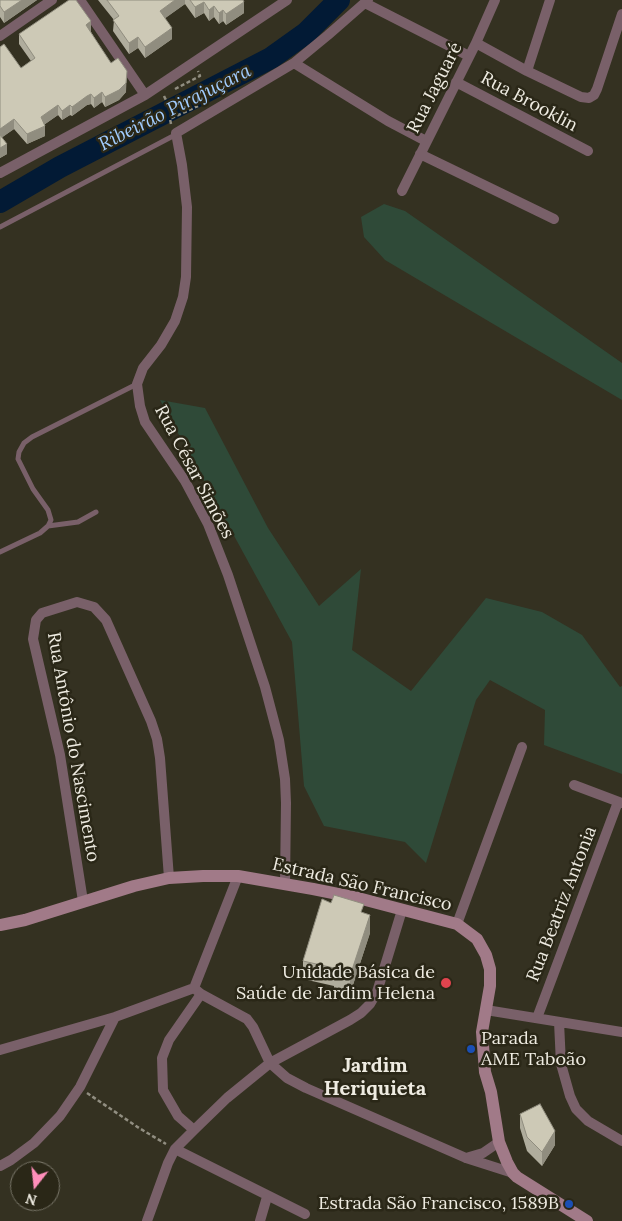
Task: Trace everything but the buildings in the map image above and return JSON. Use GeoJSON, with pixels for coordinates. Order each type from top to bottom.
{"type":"FeatureCollection","features":[{"type":"Feature","properties":{"kind":"main road","name":"Estrada São Francisco"},"geometry":{"type":"LineString","coordinates":[[0,926],[25,920],[115,891],[169,878],[204,876],[238,876],[285,884],[358,898],[457,924],[477,939],[486,955],[490,968],[482,1032],[485,1072],[491,1092],[499,1142],[513,1173]]}},
{"type":"Feature","properties":{"kind":"main road"},"geometry":{"type":"LineString","coordinates":[[513,1173],[587,1221]]}},
{"type":"Feature","properties":{"kind":"street"},"geometry":{"type":"LineString","coordinates":[[0,36],[52,0]]}},
{"type":"Feature","properties":{"kind":"street"},"geometry":{"type":"LineString","coordinates":[[80,0],[145,95]]}},
{"type":"Feature","properties":{"kind":"street"},"geometry":{"type":"LineString","coordinates":[[0,173],[145,95],[287,0]]}},
{"type":"Feature","properties":{"kind":"street","name":"Rua Jaguaré"},"geometry":{"type":"LineString","coordinates":[[402,191],[496,0]]}},
{"type":"Feature","properties":{"kind":"street"},"geometry":{"type":"LineString","coordinates":[[527,71],[550,0]]}},
{"type":"Feature","properties":{"kind":"street"},"geometry":{"type":"LineString","coordinates":[[137,384],[144,368],[161,345],[175,321],[183,296],[186,277],[187,207],[182,164],[176,135],[182,128],[294,63],[366,1],[469,56]]}},
{"type":"Feature","properties":{"kind":"street"},"geometry":{"type":"LineString","coordinates":[[476,43],[581,98],[588,98],[597,89],[622,14]]}},
{"type":"Feature","properties":{"kind":"street"},"geometry":{"type":"LineString","coordinates":[[294,63],[388,121],[426,141]]}},
{"type":"Feature","properties":{"kind":"street","name":"Rua Brooklin"},"geometry":{"type":"LineString","coordinates":[[456,82],[588,151]]}},
{"type":"Feature","properties":{"kind":"street"},"geometry":{"type":"LineString","coordinates":[[420,154],[554,219]]}},
{"type":"Feature","properties":{"kind":"street","name":"Rua César Simões"},"geometry":{"type":"LineString","coordinates":[[137,384],[140,406],[145,422],[185,482],[208,524],[228,575],[265,687],[279,740],[285,779],[285,884]]}},
{"type":"Feature","properties":{"kind":"street","name":"Rua Antônio do Nascimento"},"geometry":{"type":"LineString","coordinates":[[82,901],[60,755],[33,638],[36,620],[42,612],[77,602],[94,607],[106,620],[151,721],[157,739],[169,878]]}},
{"type":"Feature","properties":{"kind":"street"},"geometry":{"type":"LineString","coordinates":[[457,924],[522,748]]}},
{"type":"Feature","properties":{"kind":"street"},"geometry":{"type":"LineString","coordinates":[[574,785],[620,802]]}},
{"type":"Feature","properties":{"kind":"street","name":"Rua Beatriz Antonia"},"geometry":{"type":"LineString","coordinates":[[537,1018],[620,802]]}},
{"type":"Feature","properties":{"kind":"street"},"geometry":{"type":"LineString","coordinates":[[194,1130],[178,1116],[163,1090],[162,1058],[169,1040],[198,991],[238,876]]}},
{"type":"Feature","properties":{"kind":"street"},"geometry":{"type":"LineString","coordinates":[[147,1221],[160,1182],[175,1149],[194,1130],[227,1098],[270,1063],[350,1020],[370,1004],[377,992],[402,910]]}},
{"type":"Feature","properties":{"kind":"street"},"geometry":{"type":"LineString","coordinates":[[0,1050],[198,991],[247,1019],[253,1027],[270,1063],[287,1078],[466,1158],[513,1173]]}},
{"type":"Feature","properties":{"kind":"street"},"geometry":{"type":"LineString","coordinates":[[486,1010],[622,1032]]}},
{"type":"Feature","properties":{"kind":"street"},"geometry":{"type":"LineString","coordinates":[[0,1166],[34,1143],[60,1116],[80,1088],[115,1017]]}},
{"type":"Feature","properties":{"kind":"street"},"geometry":{"type":"LineString","coordinates":[[559,1022],[561,1064],[570,1096],[576,1109],[588,1121],[622,1141]]}},
{"type":"Feature","properties":{"kind":"street"},"geometry":{"type":"LineString","coordinates":[[466,1158],[483,1154],[499,1142]]}},
{"type":"Feature","properties":{"kind":"street"},"geometry":{"type":"LineString","coordinates":[[175,1149],[267,1197],[306,1214]]}},
{"type":"Feature","properties":{"kind":"street"},"geometry":{"type":"LineString","coordinates":[[260,1221],[267,1197]]}},
{"type":"Feature","properties":{"kind":"lane"},"geometry":{"type":"LineString","coordinates":[[0,227],[176,135]]}},
{"type":"Feature","properties":{"kind":"lane"},"geometry":{"type":"LineString","coordinates":[[0,552],[40,533],[48,526],[51,520],[48,510],[33,489],[18,459],[19,452],[24,443],[32,437],[137,384]]}},
{"type":"Feature","properties":{"kind":"lane"},"geometry":{"type":"LineString","coordinates":[[48,526],[78,522],[96,512]]}},
{"type":"Feature","properties":{"kind":"path"},"geometry":{"type":"LineString","coordinates":[[164,95],[174,117]]}},
{"type":"Feature","properties":{"kind":"path"},"geometry":{"type":"LineString","coordinates":[[80,1088],[138,1128],[175,1149]]}},
{"type":"Feature","properties":{"kind":"green space"},"geometry":{"type":"Polygon","coordinates":[[[384,204],[405,211],[622,363],[622,400],[385,260],[364,237],[361,217],[384,204]]]}},
{"type":"Feature","properties":{"kind":"green space"},"geometry":{"type":"Polygon","coordinates":[[[160,400],[205,408],[268,528],[319,606],[361,569],[352,650],[411,691],[486,598],[542,612],[582,635],[620,687],[622,686],[622,774],[544,745],[545,710],[490,680],[476,700],[426,863],[405,842],[324,826],[304,786],[292,642],[160,400]]]}},
{"type":"Feature","properties":{"kind":"waterway","name":"Ribeirão Pirajuçara"},"geometry":{"type":"LineString","coordinates":[[0,202],[60,167],[271,58],[306,33],[339,0]]}},
{"type":"Feature","properties":{"kind":"place","name":"Unidade Básica de Saúde de Jardim Helena"},"geometry":{"type":"Point","coordinates":[446,983]}},
{"type":"Feature","properties":{"kind":"place","name":"Parada AME Taboão"},"geometry":{"type":"Point","coordinates":[471,1049]}},
{"type":"Feature","properties":{"kind":"place","name":"Estrada São Francisco, 1589B"},"geometry":{"type":"Point","coordinates":[569,1204]}},
{"type":"Feature","properties":{"kind":"district","name":"Jardim Heriquieta"},"geometry":{"type":"Point","coordinates":[375,1078]}}]}
